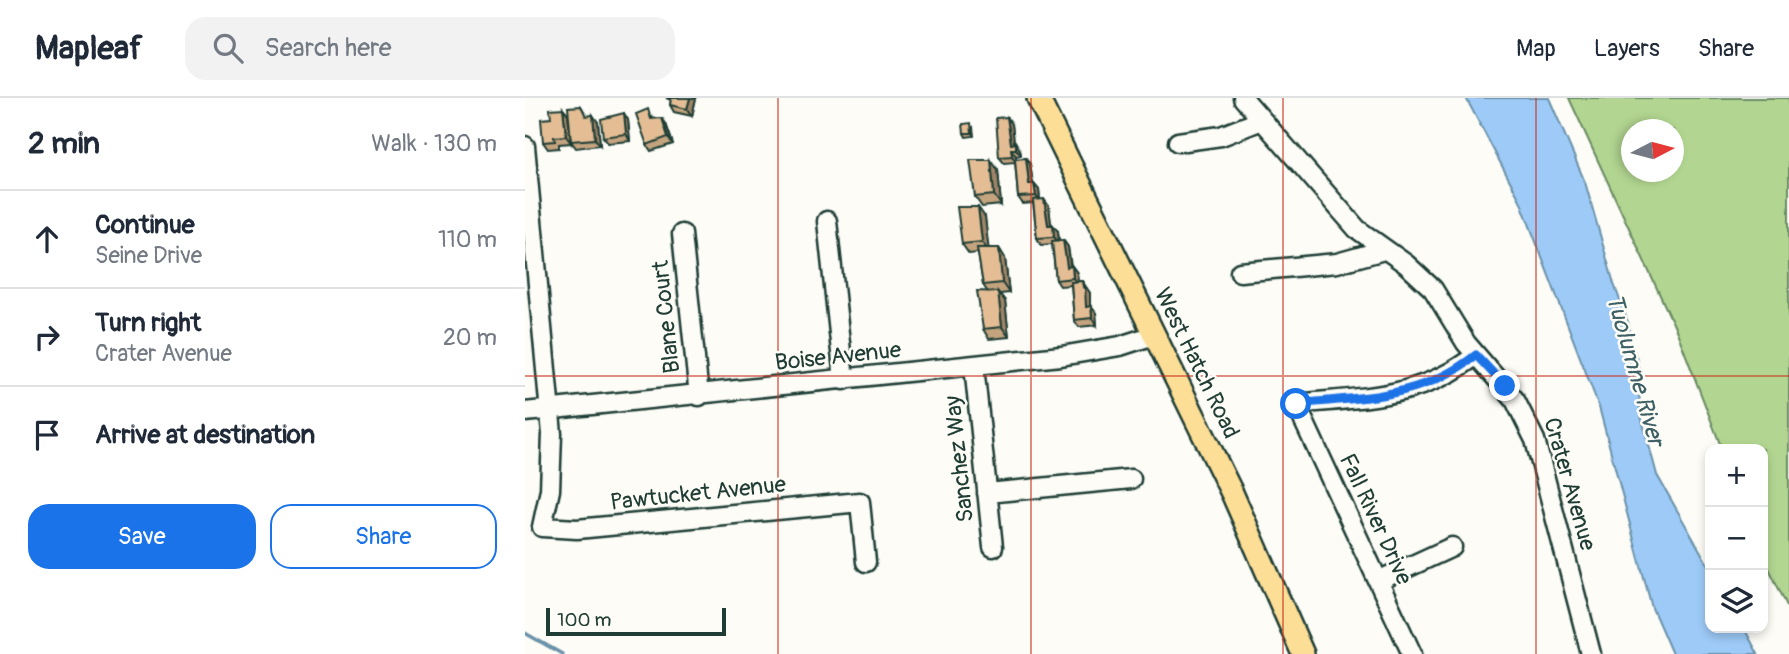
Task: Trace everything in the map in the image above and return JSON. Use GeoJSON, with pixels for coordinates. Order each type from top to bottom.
{"type":"FeatureCollection","features":[{"type":"Feature","properties":{"kind":"main road","name":"West Hatch Road"},"geometry":{"type":"LineString","coordinates":[[1038,98],[1232,493],[1303,654]]}},
{"type":"Feature","properties":{"kind":"street","name":"Crater Avenue"},"geometry":{"type":"LineString","coordinates":[[1243,98],[1357,229],[1406,264],[1433,289],[1476,355],[1515,400],[1535,440],[1591,654]]}},
{"type":"Feature","properties":{"kind":"street"},"geometry":{"type":"LineString","coordinates":[[1178,142],[1221,136],[1262,120]]}},
{"type":"Feature","properties":{"kind":"street"},"geometry":{"type":"LineString","coordinates":[[525,146],[531,273],[550,410]]}},
{"type":"Feature","properties":{"kind":"street"},"geometry":{"type":"LineString","coordinates":[[827,221],[844,380]]}},
{"type":"Feature","properties":{"kind":"street","name":"Blane Court"},"geometry":{"type":"LineString","coordinates":[[683,234],[699,396]]}},
{"type":"Feature","properties":{"kind":"street"},"geometry":{"type":"LineString","coordinates":[[1240,272],[1338,263],[1384,250]]}},
{"type":"Feature","properties":{"kind":"street","name":"Boise Avenue"},"geometry":{"type":"LineString","coordinates":[[525,412],[699,396],[1092,352],[1154,335]]}},
{"type":"Feature","properties":{"kind":"street","name":"Fall River Drive"},"geometry":{"type":"LineString","coordinates":[[1412,654],[1296,404],[1406,392],[1441,379],[1476,355]]}},
{"type":"Feature","properties":{"kind":"street","name":"Sanchez Way"},"geometry":{"type":"LineString","coordinates":[[974,366],[993,547]]}},
{"type":"Feature","properties":{"kind":"street","name":"Pawtucket Avenue"},"geometry":{"type":"LineString","coordinates":[[550,410],[553,458],[542,527],[577,529],[860,502],[866,562]]}},
{"type":"Feature","properties":{"kind":"street"},"geometry":{"type":"LineString","coordinates":[[987,493],[1131,479]]}},
{"type":"Feature","properties":{"kind":"street"},"geometry":{"type":"LineString","coordinates":[[1378,581],[1452,547]]}},
{"type":"Feature","properties":{"kind":"green space"},"geometry":{"type":"Polygon","coordinates":[[[1569,98],[1789,98],[1789,610],[1768,566],[1768,444],[1720,444],[1677,332],[1569,98]]]}},
{"type":"Feature","properties":{"kind":"water","name":"Tuolumne River"},"geometry":{"type":"Polygon","coordinates":[[[1466,98],[1549,98],[1585,182],[1614,284],[1629,325],[1630,343],[1638,361],[1640,412],[1657,475],[1705,559],[1705,633],[1747,633],[1758,654],[1672,654],[1652,608],[1599,407],[1520,200],[1466,98]]]}},
{"type":"Feature","properties":{"kind":"building"},"geometry":{"type":"Polygon","coordinates":[[[671,98],[690,98],[687,109],[670,105],[671,98]]]}},
{"type":"Feature","properties":{"kind":"building"},"geometry":{"type":"Polygon","coordinates":[[[581,106],[586,116],[593,115],[595,139],[571,141],[568,107],[581,106]]]}},
{"type":"Feature","properties":{"kind":"building"},"geometry":{"type":"Polygon","coordinates":[[[563,108],[566,136],[543,142],[541,119],[551,118],[550,109],[563,108]]]}},
{"type":"Feature","properties":{"kind":"building"},"geometry":{"type":"Polygon","coordinates":[[[648,109],[651,119],[662,118],[668,137],[647,145],[636,114],[648,109]]]}},
{"type":"Feature","properties":{"kind":"building"},"geometry":{"type":"Polygon","coordinates":[[[624,113],[626,134],[603,137],[601,119],[624,113]]]}},
{"type":"Feature","properties":{"kind":"building"},"geometry":{"type":"Polygon","coordinates":[[[1007,117],[1011,144],[1016,143],[1016,149],[1011,149],[1012,156],[999,157],[996,118],[1007,117]]]}},
{"type":"Feature","properties":{"kind":"building"},"geometry":{"type":"Polygon","coordinates":[[[971,123],[972,133],[964,133],[963,124],[971,123]]]}},
{"type":"Feature","properties":{"kind":"building"},"geometry":{"type":"Polygon","coordinates":[[[1026,158],[1029,184],[1034,184],[1036,196],[1018,197],[1015,159],[1026,158]]]}},
{"type":"Feature","properties":{"kind":"building"},"geometry":{"type":"Polygon","coordinates":[[[970,160],[991,160],[994,195],[975,197],[970,160]]]}},
{"type":"Feature","properties":{"kind":"building"},"geometry":{"type":"Polygon","coordinates":[[[1044,199],[1048,225],[1053,225],[1054,237],[1037,238],[1033,200],[1044,199]]]}},
{"type":"Feature","properties":{"kind":"building"},"geometry":{"type":"Polygon","coordinates":[[[957,207],[978,207],[982,242],[962,244],[957,207]]]}},
{"type":"Feature","properties":{"kind":"building"},"geometry":{"type":"Polygon","coordinates":[[[1063,240],[1067,267],[1072,266],[1073,278],[1056,280],[1052,241],[1063,240]]]}},
{"type":"Feature","properties":{"kind":"building"},"geometry":{"type":"Polygon","coordinates":[[[977,248],[999,248],[1002,283],[983,285],[977,248]]]}},
{"type":"Feature","properties":{"kind":"building"},"geometry":{"type":"Polygon","coordinates":[[[1082,281],[1083,287],[1085,286],[1086,307],[1091,306],[1092,318],[1074,320],[1071,282],[1082,281]]]}},
{"type":"Feature","properties":{"kind":"building"},"geometry":{"type":"Polygon","coordinates":[[[977,291],[998,292],[1002,327],[983,329],[977,291]]]}},
{"type":"Feature","properties":{"kind":"waterway"},"geometry":{"type":"LineString","coordinates":[[525,633],[562,654]]}},
{"type":"Feature","properties":{"kind":"route"},"geometry":{"type":"LineString","coordinates":[[1296,404],[1406,392],[1441,379],[1476,355],[1505,386]]}}]}
